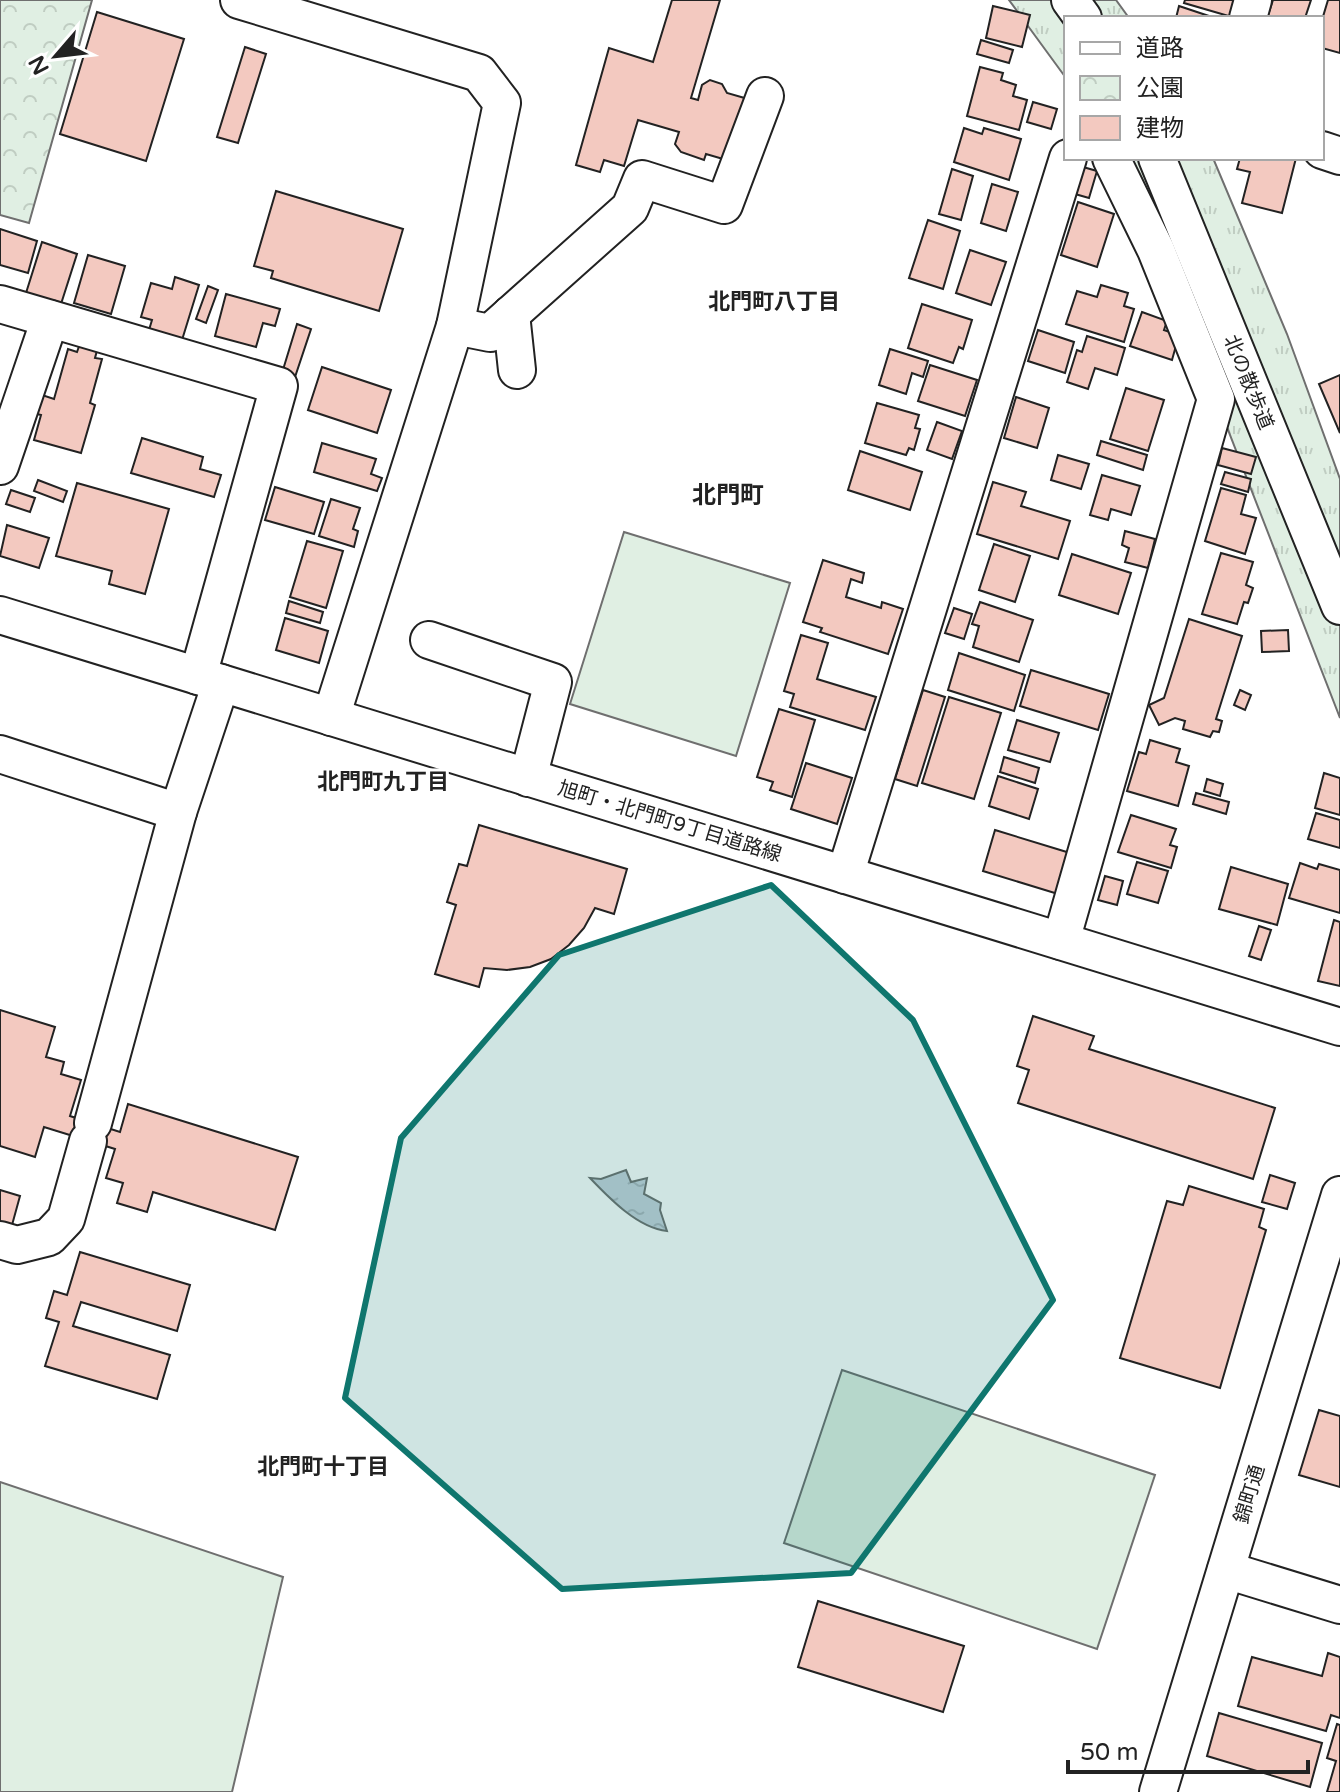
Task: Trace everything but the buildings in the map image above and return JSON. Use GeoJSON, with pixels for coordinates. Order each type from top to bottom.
{"type":"FeatureCollection","features":[{"type":"Feature","properties":{"kind":"street"},"geometry":{"type":"LineString","coordinates":[[239,0],[479,73],[502,103],[455,326],[331,717]]}},
{"type":"Feature","properties":{"kind":"street"},"geometry":{"type":"LineString","coordinates":[[455,326],[490,333],[630,208],[642,179],[724,205],[765,96]]}},
{"type":"Feature","properties":{"kind":"street"},"geometry":{"type":"LineString","coordinates":[[845,875],[1067,160]]}},
{"type":"Feature","properties":{"kind":"street"},"geometry":{"type":"LineString","coordinates":[[1061,941],[1216,399],[1156,250],[1112,160]]}},
{"type":"Feature","properties":{"kind":"street","name":"北の散歩道"},"geometry":{"type":"LineString","coordinates":[[1158,160],[1340,606]]}},
{"type":"Feature","properties":{"kind":"street"},"geometry":{"type":"LineString","coordinates":[[0,304],[279,386],[178,812],[66,1219],[49,1237],[17,1245],[0,1240]]}},
{"type":"Feature","properties":{"kind":"street"},"geometry":{"type":"LineString","coordinates":[[511,314],[517,370]]}},
{"type":"Feature","properties":{"kind":"street"},"geometry":{"type":"LineString","coordinates":[[0,466],[50,319]]}},
{"type":"Feature","properties":{"kind":"street","name":"旭町・北門町9丁目道路線"},"geometry":{"type":"LineString","coordinates":[[0,615],[1340,1027]]}},
{"type":"Feature","properties":{"kind":"street"},"geometry":{"type":"LineString","coordinates":[[429,640],[553,682],[528,778]]}},
{"type":"Feature","properties":{"kind":"street"},"geometry":{"type":"LineString","coordinates":[[0,754],[178,812]]}},
{"type":"Feature","properties":{"kind":"street","name":"錦町通"},"geometry":{"type":"LineString","coordinates":[[1158,1792],[1340,1195]]}},
{"type":"Feature","properties":{"kind":"street"},"geometry":{"type":"LineString","coordinates":[[1226,1570],[1340,1605]]}},
{"type":"Feature","properties":{"kind":"highlighted area"},"geometry":{"type":"Polygon","coordinates":[[[771,885],[913,1020],[1053,1300],[851,1573],[562,1589],[345,1398],[401,1138],[559,955],[771,885]]]}},
{"type":"Feature","properties":{"kind":"green space"},"geometry":{"type":"Polygon","coordinates":[[[0,0],[92,0],[29,223],[0,215],[0,0]]]}},
{"type":"Feature","properties":{"kind":"green space"},"geometry":{"type":"Polygon","coordinates":[[[1009,0],[1116,0],[1128,16],[1064,16],[1064,75],[1009,0]]]}},
{"type":"Feature","properties":{"kind":"green space"},"geometry":{"type":"Polygon","coordinates":[[[1112,160],[1214,160],[1287,334],[1340,479],[1340,718],[1216,399],[1112,160]]]}},
{"type":"Feature","properties":{"kind":"green space"},"geometry":{"type":"Polygon","coordinates":[[[624,532],[790,583],[736,756],[570,704],[624,532]]]}},
{"type":"Feature","properties":{"kind":"green space"},"geometry":{"type":"Polygon","coordinates":[[[842,1370],[1155,1475],[1097,1649],[784,1543],[842,1370]]]}},
{"type":"Feature","properties":{"kind":"green space"},"geometry":{"type":"Polygon","coordinates":[[[0,1482],[283,1577],[232,1792],[0,1792],[0,1482]]]}},
{"type":"Feature","properties":{"kind":"water"},"geometry":{"type":"Polygon","coordinates":[[[626,1170],[631,1182],[647,1178],[644,1194],[661,1203],[660,1210],[667,1231],[635,1218],[590,1178],[601,1179],[626,1170]]]}},
{"type":"Feature","properties":{"kind":"district","name":"北門町八丁目"},"geometry":{"type":"Point","coordinates":[774,301]}},
{"type":"Feature","properties":{"kind":"district","name":"北門町"},"geometry":{"type":"Point","coordinates":[728,495]}},
{"type":"Feature","properties":{"kind":"district","name":"北門町九丁目"},"geometry":{"type":"Point","coordinates":[383,781]}},
{"type":"Feature","properties":{"kind":"district","name":"北門町十丁目"},"geometry":{"type":"Point","coordinates":[323,1466]}}]}
